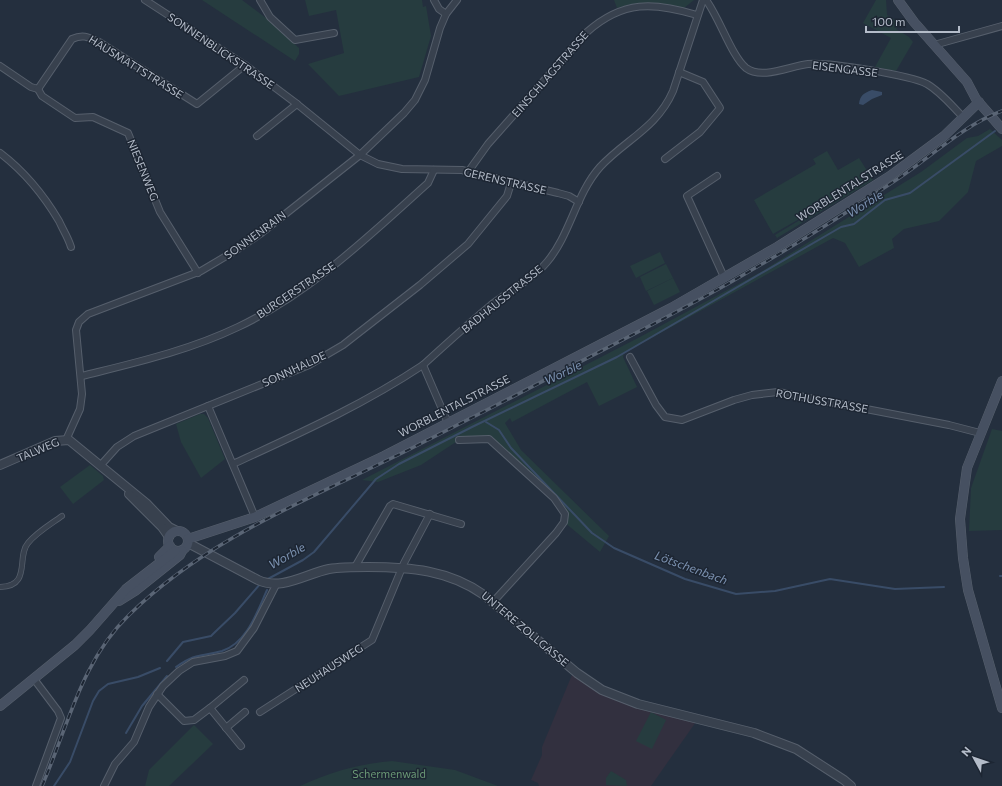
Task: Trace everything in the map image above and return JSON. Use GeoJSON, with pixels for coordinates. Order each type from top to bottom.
{"type":"FeatureCollection","features":[{"type":"Feature","properties":{"kind":"main road"},"geometry":{"type":"LineString","coordinates":[[898,0],[934,45],[969,85],[979,102],[1002,129]]}},
{"type":"Feature","properties":{"kind":"main road","name":"WORBLENTALSTRASSE"},"geometry":{"type":"LineString","coordinates":[[0,706],[79,641],[131,585],[179,545],[255,516],[384,456],[671,308],[890,176],[944,136],[979,102]]}},
{"type":"Feature","properties":{"kind":"main road"},"geometry":{"type":"LineString","coordinates":[[1002,381],[970,458],[965,480],[960,519],[962,548],[968,590],[1002,708]]}},
{"type":"Feature","properties":{"kind":"main road"},"geometry":{"type":"LineString","coordinates":[[173,533],[184,533],[179,545],[173,533]]}},
{"type":"Feature","properties":{"kind":"street","name":"SONNENBLICKSTRASSE"},"geometry":{"type":"LineString","coordinates":[[145,0],[245,65],[297,104],[360,155]]}},
{"type":"Feature","properties":{"kind":"street"},"geometry":{"type":"LineString","coordinates":[[260,0],[270,17],[295,40],[334,33]]}},
{"type":"Feature","properties":{"kind":"street"},"geometry":{"type":"LineString","coordinates":[[434,0],[439,9],[446,14]]}},
{"type":"Feature","properties":{"kind":"street","name":"SONNENRAIN"},"geometry":{"type":"LineString","coordinates":[[66,440],[81,402],[82,376],[76,330],[79,322],[85,316],[198,273],[260,234],[360,155],[404,113],[419,93],[425,80],[440,28],[446,14],[457,0]]}},
{"type":"Feature","properties":{"kind":"street","name":"BADHAUSSTRASSE"},"geometry":{"type":"LineString","coordinates":[[233,464],[356,406],[394,384],[423,365],[492,305],[534,274],[546,262],[555,249],[593,176],[601,166],[657,118],[670,98],[697,16],[704,0]]}},
{"type":"Feature","properties":{"kind":"street","name":"EISENGASSE"},"geometry":{"type":"LineString","coordinates":[[704,0],[717,18],[741,63],[749,70],[765,72],[814,64],[912,78],[933,88],[963,117]]}},
{"type":"Feature","properties":{"kind":"street","name":"EINSCHLAGSTRASSE"},"geometry":{"type":"LineString","coordinates":[[468,172],[488,144],[595,24],[620,10],[641,6],[666,7],[697,16]]}},
{"type":"Feature","properties":{"kind":"street"},"geometry":{"type":"LineString","coordinates":[[934,45],[1002,26]]}},
{"type":"Feature","properties":{"kind":"street","name":"HAUSMATTSTRASSE"},"geometry":{"type":"LineString","coordinates":[[38,89],[72,39],[79,36],[89,37],[99,42],[197,104],[245,65]]}},
{"type":"Feature","properties":{"kind":"street","name":"NIESENWEG"},"geometry":{"type":"LineString","coordinates":[[0,66],[31,87],[38,89],[42,96],[75,118],[93,117],[128,133],[160,212],[198,273]]}},
{"type":"Feature","properties":{"kind":"street"},"geometry":{"type":"LineString","coordinates":[[665,159],[700,132],[720,108],[703,82],[679,72]]}},
{"type":"Feature","properties":{"kind":"street"},"geometry":{"type":"LineString","coordinates":[[257,136],[297,104]]}},
{"type":"Feature","properties":{"kind":"street"},"geometry":{"type":"LineString","coordinates":[[0,153],[37,187],[50,206],[69,240],[71,247]]}},
{"type":"Feature","properties":{"kind":"street","name":"GERENSTRASSE"},"geometry":{"type":"LineString","coordinates":[[360,155],[378,164],[402,169],[468,172],[563,194],[579,202]]}},
{"type":"Feature","properties":{"kind":"street","name":"BURGERSTRASSE"},"geometry":{"type":"LineString","coordinates":[[82,376],[189,347],[238,327],[273,308],[322,274],[365,241],[428,183],[434,170]]}},
{"type":"Feature","properties":{"kind":"street"},"geometry":{"type":"LineString","coordinates":[[717,176],[686,196],[724,277]]}},
{"type":"Feature","properties":{"kind":"street","name":"SONNHALDE"},"geometry":{"type":"LineString","coordinates":[[100,466],[117,447],[134,436],[309,365],[343,346],[420,285],[468,244],[507,196],[511,183]]}},
{"type":"Feature","properties":{"kind":"street","name":"ROTHUSSTRASSE"},"geometry":{"type":"LineString","coordinates":[[630,357],[656,405],[665,417],[682,420],[740,398],[778,392],[949,425],[980,433]]}},
{"type":"Feature","properties":{"kind":"street"},"geometry":{"type":"LineString","coordinates":[[423,365],[448,423]]}},
{"type":"Feature","properties":{"kind":"street"},"geometry":{"type":"LineString","coordinates":[[208,406],[255,516]]}},
{"type":"Feature","properties":{"kind":"street"},"geometry":{"type":"LineString","coordinates":[[459,440],[489,438],[554,498],[565,514],[564,522],[556,533],[493,602]]}},
{"type":"Feature","properties":{"kind":"street","name":"TALWEG"},"geometry":{"type":"LineString","coordinates":[[0,465],[51,442],[66,440],[72,443],[146,503],[169,527],[177,532]]}},
{"type":"Feature","properties":{"kind":"street","name":"TALWEG"},"geometry":{"type":"LineString","coordinates":[[112,476],[179,545]]}},
{"type":"Feature","properties":{"kind":"street"},"geometry":{"type":"LineString","coordinates":[[355,567],[390,506],[393,504],[461,524]]}},
{"type":"Feature","properties":{"kind":"street","name":"NEUHAUSWEG"},"geometry":{"type":"LineString","coordinates":[[260,712],[372,640],[402,567],[430,514]]}},
{"type":"Feature","properties":{"kind":"street"},"geometry":{"type":"LineString","coordinates":[[0,587],[12,584],[18,578],[23,567],[24,552],[27,544],[62,516]]}},
{"type":"Feature","properties":{"kind":"street"},"geometry":{"type":"LineString","coordinates":[[104,786],[115,764],[136,739],[146,713],[158,694],[174,676],[192,662],[225,656],[237,651],[254,628],[274,584],[258,580],[179,545]]}},
{"type":"Feature","properties":{"kind":"street","name":"UNTERE ZOLLGASSE"},"geometry":{"type":"LineString","coordinates":[[274,584],[328,570],[355,567],[402,567],[421,569],[448,576],[471,586],[493,602],[577,673],[602,690],[638,704],[754,733],[789,746],[844,780],[851,786]]}},
{"type":"Feature","properties":{"kind":"street"},"geometry":{"type":"LineString","coordinates":[[34,679],[58,711],[61,718],[36,786]]}},
{"type":"Feature","properties":{"kind":"street"},"geometry":{"type":"LineString","coordinates":[[158,694],[184,720],[194,720],[244,680]]}},
{"type":"Feature","properties":{"kind":"street"},"geometry":{"type":"LineString","coordinates":[[210,708],[241,746]]}},
{"type":"Feature","properties":{"kind":"street"},"geometry":{"type":"LineString","coordinates":[[226,728],[245,712]]}},
{"type":"Feature","properties":{"kind":"shaded area"},"geometry":{"type":"Polygon","coordinates":[[[574,670],[602,690],[698,719],[651,786],[539,786],[538,783],[531,780],[542,755],[542,747],[574,670]]]}},
{"type":"Feature","properties":{"kind":"green space"},"geometry":{"type":"Polygon","coordinates":[[[202,0],[242,0],[266,18],[299,48],[299,54],[295,61],[202,0]]]}},
{"type":"Feature","properties":{"kind":"green space"},"geometry":{"type":"Polygon","coordinates":[[[305,0],[422,0],[423,7],[426,6],[431,36],[419,77],[339,96],[308,64],[344,53],[336,10],[309,16],[305,0]]]}},
{"type":"Feature","properties":{"kind":"green space"},"geometry":{"type":"Polygon","coordinates":[[[614,0],[694,0],[684,8],[667,4],[642,3],[625,5],[617,8],[614,0]]]}},
{"type":"Feature","properties":{"kind":"green space"},"geometry":{"type":"Polygon","coordinates":[[[876,0],[886,0],[887,15],[900,23],[896,29],[909,37],[913,42],[896,71],[875,67],[891,38],[863,23],[876,0]]]}},
{"type":"Feature","properties":{"kind":"green space"},"geometry":{"type":"Polygon","coordinates":[[[990,129],[1002,140],[1002,146],[976,161],[968,192],[939,221],[904,229],[892,239],[894,248],[859,267],[845,243],[833,238],[624,353],[623,357],[637,387],[599,406],[587,382],[512,422],[510,418],[505,423],[521,450],[609,536],[600,552],[564,522],[565,514],[554,498],[489,439],[459,440],[421,465],[378,482],[362,480],[638,338],[759,273],[921,172],[967,138],[978,136],[990,129]]]}},
{"type":"Feature","properties":{"kind":"green space"},"geometry":{"type":"Polygon","coordinates":[[[827,151],[838,170],[859,158],[873,180],[777,238],[775,235],[836,198],[773,234],[754,200],[816,164],[813,159],[827,151]]]}},
{"type":"Feature","properties":{"kind":"green space"},"geometry":{"type":"Polygon","coordinates":[[[660,252],[665,263],[636,278],[630,266],[660,252]]]}},
{"type":"Feature","properties":{"kind":"green space"},"geometry":{"type":"Polygon","coordinates":[[[666,264],[673,278],[646,291],[640,277],[666,264]]]}},
{"type":"Feature","properties":{"kind":"green space"},"geometry":{"type":"Polygon","coordinates":[[[673,278],[680,292],[654,305],[647,291],[673,278]]]}},
{"type":"Feature","properties":{"kind":"green space"},"geometry":{"type":"Polygon","coordinates":[[[200,414],[204,414],[208,418],[225,459],[201,478],[181,442],[176,424],[200,414]]]}},
{"type":"Feature","properties":{"kind":"green space"},"geometry":{"type":"Polygon","coordinates":[[[992,429],[1002,431],[1002,530],[969,531],[971,488],[992,429]]]}},
{"type":"Feature","properties":{"kind":"green space"},"geometry":{"type":"Polygon","coordinates":[[[90,465],[103,476],[104,480],[73,504],[60,487],[90,465]]]}},
{"type":"Feature","properties":{"kind":"green space"},"geometry":{"type":"Polygon","coordinates":[[[651,712],[666,720],[652,749],[636,741],[651,712]]]}},
{"type":"Feature","properties":{"kind":"green space"},"geometry":{"type":"Polygon","coordinates":[[[194,725],[213,744],[169,786],[145,786],[149,770],[194,725]]]}},
{"type":"Feature","properties":{"kind":"green space","name":"Schermenwald"},"geometry":{"type":"Polygon","coordinates":[[[392,761],[455,770],[498,786],[300,786],[345,769],[392,761]]]}},
{"type":"Feature","properties":{"kind":"green space"},"geometry":{"type":"Polygon","coordinates":[[[611,771],[626,780],[627,786],[606,785],[606,778],[611,771]]]}},
{"type":"Feature","properties":{"kind":"water"},"geometry":{"type":"Polygon","coordinates":[[[872,90],[882,92],[882,95],[863,105],[859,104],[860,98],[872,90]]]}},
{"type":"Feature","properties":{"kind":"waterway","name":"Worble"},"geometry":{"type":"LineString","coordinates":[[266,580],[303,560],[314,552],[376,479],[399,464],[617,357],[841,227],[854,224],[885,200],[910,193],[995,131]]}},
{"type":"Feature","properties":{"kind":"waterway","name":"Lötschenbach"},"geometry":{"type":"LineString","coordinates":[[486,422],[499,430],[511,448],[592,533],[614,548],[685,579],[736,594],[775,591],[830,579],[895,589],[944,587]]}},
{"type":"Feature","properties":{"kind":"waterway","name":"Worble"},"geometry":{"type":"LineString","coordinates":[[167,661],[183,642],[211,636],[235,613],[261,583]]}},
{"type":"Feature","properties":{"kind":"waterway"},"geometry":{"type":"LineString","coordinates":[[176,667],[194,657],[222,651],[231,647],[245,634],[255,617],[267,590]]}},
{"type":"Feature","properties":{"kind":"waterway","name":"Worble"},"geometry":{"type":"LineString","coordinates":[[54,786],[70,762],[93,701],[99,691],[108,684],[138,677],[160,668]]}},
{"type":"Feature","properties":{"kind":"waterway"},"geometry":{"type":"LineString","coordinates":[[126,733],[142,706],[167,676]]}},
{"type":"Feature","properties":{"kind":"railway"},"geometry":{"type":"LineString","coordinates":[[42,786],[77,696],[99,653],[113,633],[129,615],[159,588],[191,564],[225,542],[296,504],[404,452],[663,319],[731,282],[855,207],[909,171],[960,133],[987,117],[1002,111]]}}]}
